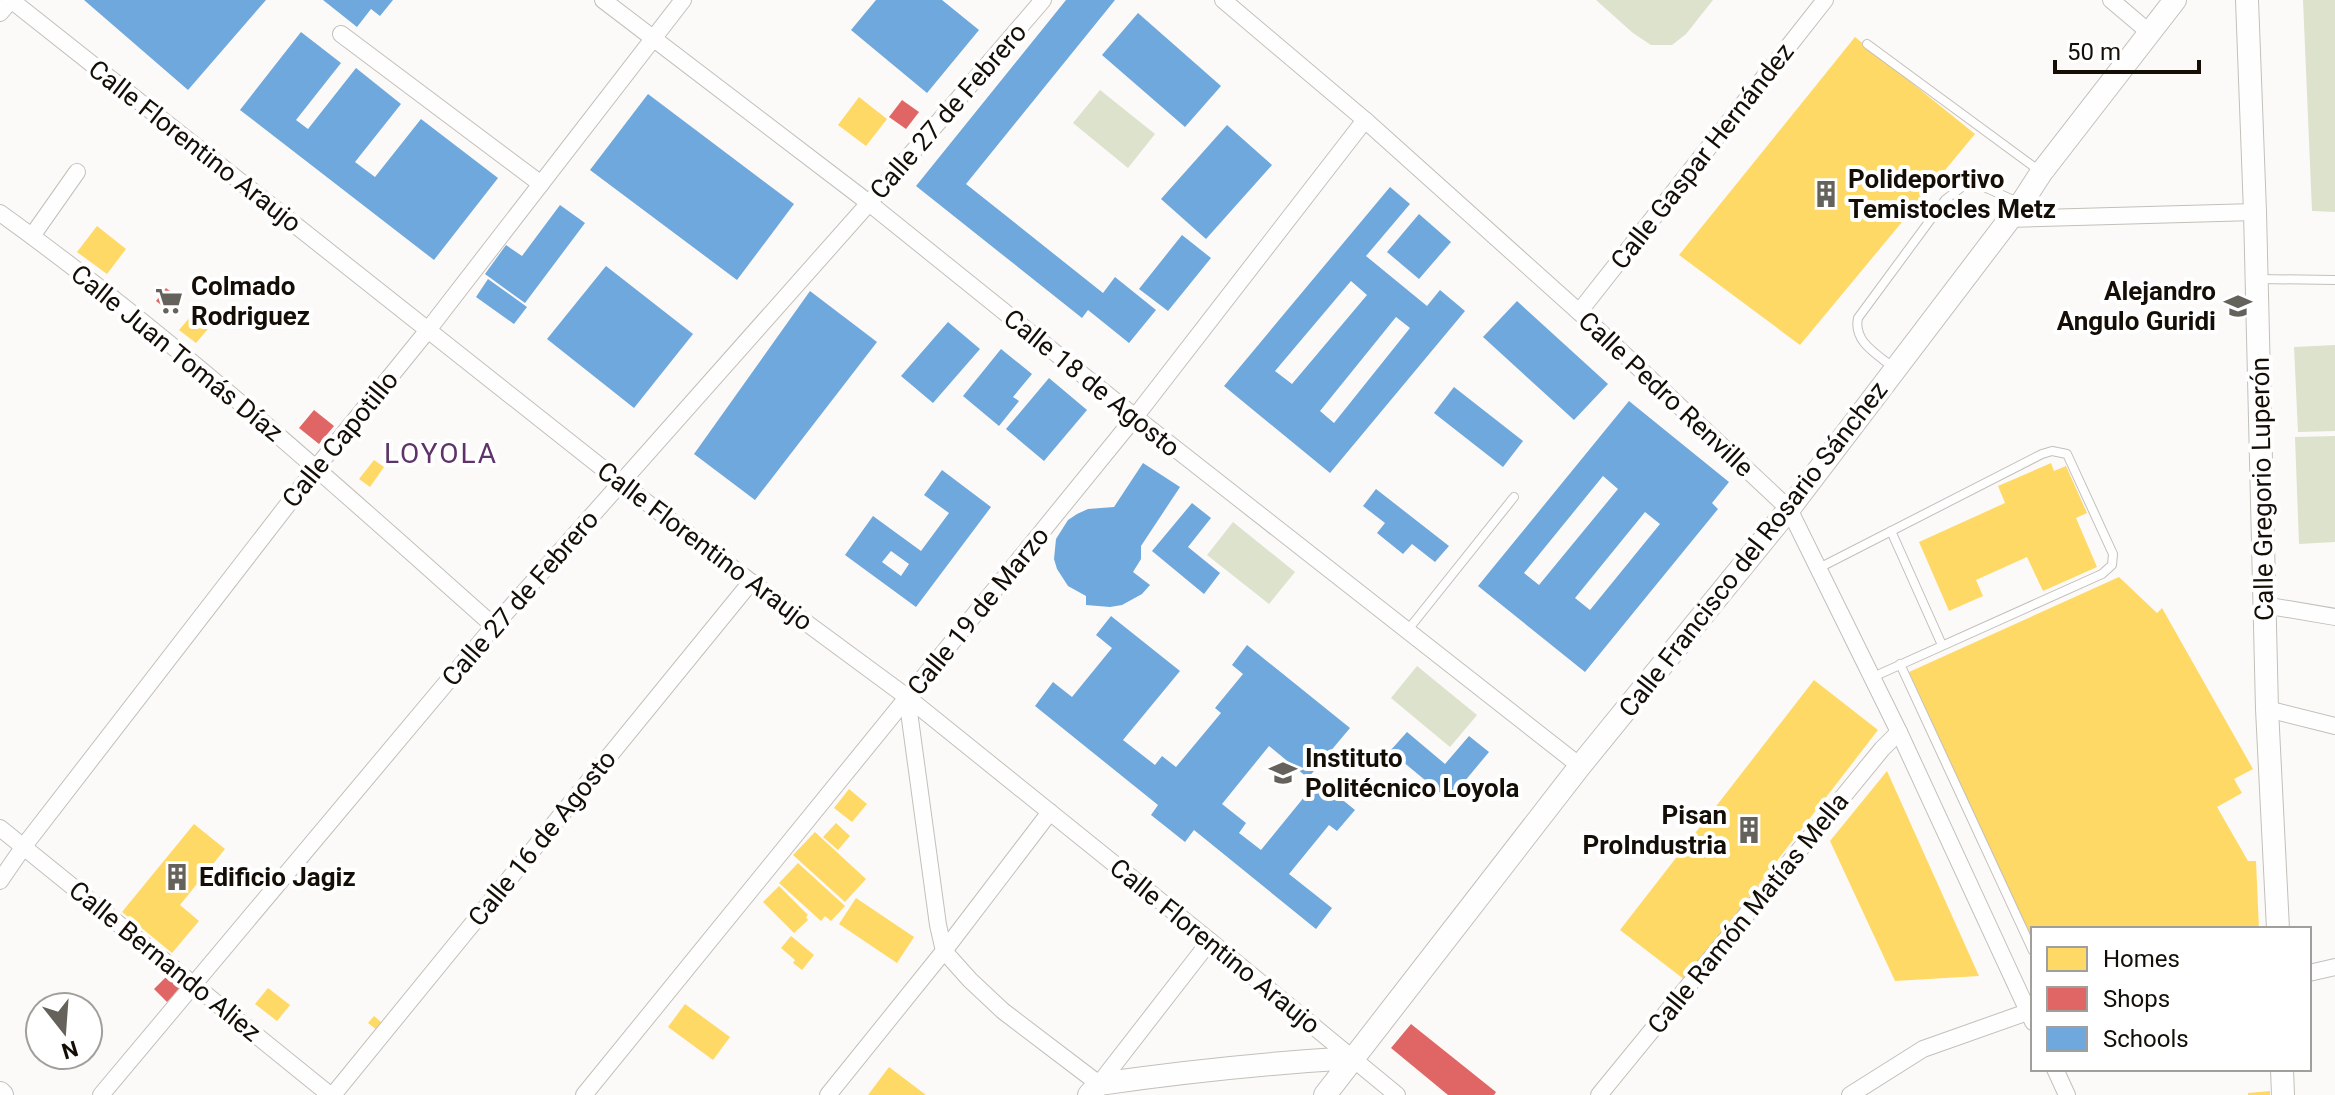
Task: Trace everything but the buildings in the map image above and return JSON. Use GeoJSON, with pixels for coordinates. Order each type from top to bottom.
{"type":"FeatureCollection","features":[{"type":"Feature","properties":{"kind":"street"},"geometry":{"type":"LineString","coordinates":[[0,13],[11,0]]}},
{"type":"Feature","properties":{"kind":"street","name":"Calle Florentino Araujo"},"geometry":{"type":"LineString","coordinates":[[11,0],[620,482],[907,697],[1397,1095]]}},
{"type":"Feature","properties":{"kind":"street","name":"Calle 18 de Agosto"},"geometry":{"type":"LineString","coordinates":[[603,0],[869,203],[1135,417],[1580,766]]}},
{"type":"Feature","properties":{"kind":"street","name":"Calle Capotillo"},"geometry":{"type":"LineString","coordinates":[[0,881],[316,468],[428,330],[683,0]]}},
{"type":"Feature","properties":{"kind":"street","name":"Calle 27 de Febrero"},"geometry":{"type":"LineString","coordinates":[[101,1095],[494,626],[869,203],[1043,0]]}},
{"type":"Feature","properties":{"kind":"street","name":"Calle Pedro Renville"},"geometry":{"type":"LineString","coordinates":[[1223,0],[1365,120],[1579,312],[1789,509],[1899,732],[2031,1015]]}},
{"type":"Feature","properties":{"kind":"street","name":"Calle Gaspar Hernández"},"geometry":{"type":"LineString","coordinates":[[1579,312],[1825,0]]}},
{"type":"Feature","properties":{"kind":"street"},"geometry":{"type":"LineString","coordinates":[[2111,0],[2150,33]]}},
{"type":"Feature","properties":{"kind":"street","name":"Calle Francisco del Rosario Sánchez"},"geometry":{"type":"LineString","coordinates":[[1325,1095],[1580,766],[1789,509],[2175,0]]}},
{"type":"Feature","properties":{"kind":"street","name":"Calle Gregorio Luperón"},"geometry":{"type":"LineString","coordinates":[[2247,0],[2267,709],[2278,927]]}},
{"type":"Feature","properties":{"kind":"street"},"geometry":{"type":"LineString","coordinates":[[341,34],[541,184]]}},
{"type":"Feature","properties":{"kind":"street","name":"Calle 19 de Marzo"},"geometry":{"type":"LineString","coordinates":[[584,1095],[1135,417],[1365,120]]}},
{"type":"Feature","properties":{"kind":"street"},"geometry":{"type":"LineString","coordinates":[[32,236],[77,172]]}},
{"type":"Feature","properties":{"kind":"street"},"geometry":{"type":"LineString","coordinates":[[2015,211],[2255,212]]}},
{"type":"Feature","properties":{"kind":"street","name":"Calle Juan Tomás Díaz"},"geometry":{"type":"LineString","coordinates":[[0,213],[110,296],[316,468],[494,626]]}},
{"type":"Feature","properties":{"kind":"street","name":"Calle 16 de Agosto"},"geometry":{"type":"LineString","coordinates":[[332,1095],[751,582]]}},
{"type":"Feature","properties":{"kind":"street"},"geometry":{"type":"LineString","coordinates":[[2264,605],[2335,617]]}},
{"type":"Feature","properties":{"kind":"street"},"geometry":{"type":"LineString","coordinates":[[907,697],[944,951],[1003,1011],[1094,1089]]}},
{"type":"Feature","properties":{"kind":"street"},"geometry":{"type":"LineString","coordinates":[[2267,709],[2335,726]]}},
{"type":"Feature","properties":{"kind":"street","name":"Calle Ramón Matías Mella"},"geometry":{"type":"LineString","coordinates":[[1599,1095],[1899,732]]}},
{"type":"Feature","properties":{"kind":"street"},"geometry":{"type":"LineString","coordinates":[[828,1095],[1050,812]]}},
{"type":"Feature","properties":{"kind":"street","name":"Calle Bernando Aliez"},"geometry":{"type":"LineString","coordinates":[[0,828],[332,1095]]}},
{"type":"Feature","properties":{"kind":"street"},"geometry":{"type":"LineString","coordinates":[[1094,1089],[1210,941]]}},
{"type":"Feature","properties":{"kind":"street"},"geometry":{"type":"LineString","coordinates":[[2311,973],[2335,967]]}},
{"type":"Feature","properties":{"kind":"street"},"geometry":{"type":"LineString","coordinates":[[1850,1095],[1923,1049],[2031,1015]]}},
{"type":"Feature","properties":{"kind":"street"},"geometry":{"type":"LineString","coordinates":[[1094,1089],[1210,1069],[1353,1058]]}},
{"type":"Feature","properties":{"kind":"street"},"geometry":{"type":"LineString","coordinates":[[2056,1071],[2067,1095]]}},
{"type":"Feature","properties":{"kind":"street"},"geometry":{"type":"LineString","coordinates":[[2282,1071],[2283,1095]]}},
{"type":"Feature","properties":{"kind":"lane"},"geometry":{"type":"LineString","coordinates":[[1867,44],[2041,173]]}},
{"type":"Feature","properties":{"kind":"lane"},"geometry":{"type":"LineString","coordinates":[[1895,369],[1860,340],[1856,328],[1858,318],[1945,200],[1973,182],[2015,211]]}},
{"type":"Feature","properties":{"kind":"lane"},"geometry":{"type":"LineString","coordinates":[[2257,279],[2335,280]]}},
{"type":"Feature","properties":{"kind":"lane"},"geometry":{"type":"LineString","coordinates":[[1819,568],[2042,454],[2052,451],[2067,454],[2113,554],[2112,565],[2102,574],[1872,678]]}},
{"type":"Feature","properties":{"kind":"lane"},"geometry":{"type":"LineString","coordinates":[[1407,631],[1514,497]]}},
{"type":"Feature","properties":{"kind":"lane"},"geometry":{"type":"LineString","coordinates":[[1891,531],[1942,645]]}},
{"type":"Feature","properties":{"kind":"lane"},"geometry":{"type":"LineString","coordinates":[[1900,664],[2031,947]]}},
{"type":"Feature","properties":{"kind":"green space"},"geometry":{"type":"Polygon","coordinates":[[[1596,0],[1713,0],[1686,34],[1672,45],[1651,45],[1596,0]]]}},
{"type":"Feature","properties":{"kind":"green space"},"geometry":{"type":"Polygon","coordinates":[[[2303,0],[2335,0],[2335,212],[2312,211],[2303,0]]]}},
{"type":"Feature","properties":{"kind":"green space"},"geometry":{"type":"Polygon","coordinates":[[[1100,90],[1155,134],[1128,168],[1073,123],[1100,90]]]}},
{"type":"Feature","properties":{"kind":"green space"},"geometry":{"type":"Polygon","coordinates":[[[2335,345],[2335,431],[2298,432],[2294,347],[2335,345]]]}},
{"type":"Feature","properties":{"kind":"green space"},"geometry":{"type":"Polygon","coordinates":[[[2335,436],[2335,542],[2299,544],[2295,437],[2335,436]]]}},
{"type":"Feature","properties":{"kind":"green space"},"geometry":{"type":"Polygon","coordinates":[[[1233,522],[1295,572],[1269,604],[1207,555],[1233,522]]]}},
{"type":"Feature","properties":{"kind":"green space"},"geometry":{"type":"Polygon","coordinates":[[[1417,666],[1477,715],[1450,747],[1391,698],[1417,666]]]}},
{"type":"Feature","properties":{"kind":"place","name":"Polideportivo Temistocles Metz"},"geometry":{"type":"Point","coordinates":[1826,194]}},
{"type":"Feature","properties":{"kind":"place","name":"Colmado Rodriguez"},"geometry":{"type":"Point","coordinates":[169,301]}},
{"type":"Feature","properties":{"kind":"place","name":"Alejandro Angulo Guridi"},"geometry":{"type":"Point","coordinates":[2238,306]}},
{"type":"Feature","properties":{"kind":"place","name":"Instituto Politécnico Loyola"},"geometry":{"type":"Point","coordinates":[1283,773]}},
{"type":"Feature","properties":{"kind":"place","name":"Pisan ProIndustria"},"geometry":{"type":"Point","coordinates":[1749,830]}},
{"type":"Feature","properties":{"kind":"place","name":"Edificio Jagiz"},"geometry":{"type":"Point","coordinates":[177,877]}},
{"type":"Feature","properties":{"kind":"district","name":"LOYOLA"},"geometry":{"type":"Point","coordinates":[441,453]}}]}
